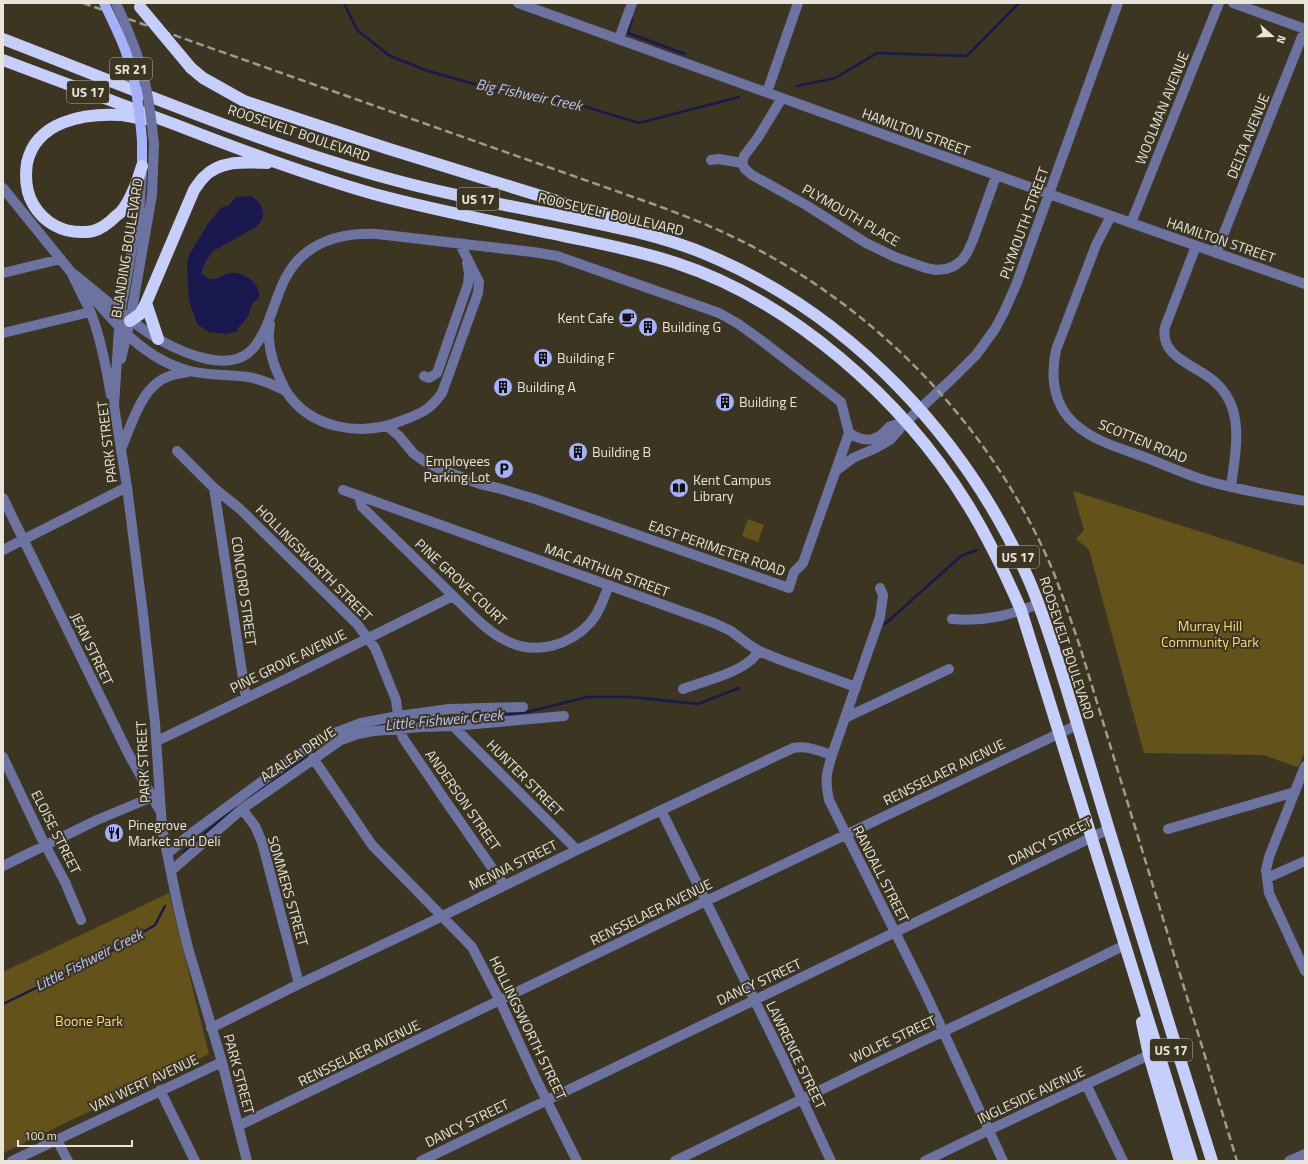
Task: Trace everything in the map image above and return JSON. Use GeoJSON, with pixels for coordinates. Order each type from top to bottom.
{"type":"FeatureCollection","features":[{"type":"Feature","properties":{"kind":"highway"},"geometry":{"type":"LineString","coordinates":[[139,5],[191,68],[203,78],[244,101],[386,148],[613,218],[686,246]]}},
{"type":"Feature","properties":{"kind":"highway","name":"ROOSEVELT BOULEVARD"},"geometry":{"type":"LineString","coordinates":[[3,39],[249,134],[352,168],[442,192],[623,229],[686,246],[725,262],[754,277],[806,310],[871,359],[920,409],[964,465],[994,511],[1017,554],[1039,604],[1054,650],[1142,938]]}},
{"type":"Feature","properties":{"kind":"highway","name":"US 17"},"geometry":{"type":"LineString","coordinates":[[3,60],[280,164],[347,186],[458,215],[633,251],[679,264],[743,292],[802,329],[843,360],[906,422],[936,458],[966,502],[996,556],[1022,610],[1192,1161]]}},
{"type":"Feature","properties":{"kind":"highway"},"geometry":{"type":"LineString","coordinates":[[142,166],[135,187],[124,209],[110,221],[93,231],[73,232],[54,226],[41,215],[33,204],[27,188],[25,175],[29,155],[40,136],[55,126],[76,118],[118,115],[173,124]]}},
{"type":"Feature","properties":{"kind":"highway"},"geometry":{"type":"LineString","coordinates":[[130,321],[140,314],[146,303],[194,190],[205,176],[218,167],[232,164],[247,162],[280,164]]}},
{"type":"Feature","properties":{"kind":"highway"},"geometry":{"type":"LineString","coordinates":[[146,303],[158,339]]}},
{"type":"Feature","properties":{"kind":"highway"},"geometry":{"type":"LineString","coordinates":[[1142,938],[1212,1161]]}},
{"type":"Feature","properties":{"kind":"highway","name":"US 17"},"geometry":{"type":"LineString","coordinates":[[1142,938],[1185,1100],[1203,1161]]}},
{"type":"Feature","properties":{"kind":"highway"},"geometry":{"type":"LineString","coordinates":[[1125,945],[1149,1055],[1180,1161]]}},
{"type":"Feature","properties":{"kind":"main road","name":"BLANDING BOULEVARD"},"geometry":{"type":"LineString","coordinates":[[104,3],[114,24],[132,74],[139,107],[142,140],[142,166]]}},
{"type":"Feature","properties":{"kind":"street","name":"BLANDING BOULEVARD"},"geometry":{"type":"LineString","coordinates":[[116,3],[130,34],[140,64],[150,107],[154,144],[152,195],[127,335]]}},
{"type":"Feature","properties":{"kind":"street","name":"HAMILTON STREET"},"geometry":{"type":"LineString","coordinates":[[518,3],[996,176],[1216,253],[1304,280]]}},
{"type":"Feature","properties":{"kind":"street"},"geometry":{"type":"LineString","coordinates":[[619,39],[632,3]]}},
{"type":"Feature","properties":{"kind":"street"},"geometry":{"type":"LineString","coordinates":[[766,92],[798,3]]}},
{"type":"Feature","properties":{"kind":"street","name":"PLYMOUTH STREET"},"geometry":{"type":"LineString","coordinates":[[837,470],[853,458],[890,440],[906,422],[976,355],[995,329],[1016,285],[1118,3]]}},
{"type":"Feature","properties":{"kind":"street","name":"WOOLMAN AVENUE"},"geometry":{"type":"LineString","coordinates":[[1132,223],[1219,3]]}},
{"type":"Feature","properties":{"kind":"street"},"geometry":{"type":"LineString","coordinates":[[1234,3],[1305,29]]}},
{"type":"Feature","properties":{"kind":"street","name":"DELTA AVENUE"},"geometry":{"type":"LineString","coordinates":[[1216,253],[1305,29]]}},
{"type":"Feature","properties":{"kind":"street"},"geometry":{"type":"LineString","coordinates":[[711,160],[719,159],[742,163],[744,156],[757,139],[782,98]]}},
{"type":"Feature","properties":{"kind":"street","name":"PLYMOUTH PLACE"},"geometry":{"type":"LineString","coordinates":[[742,163],[745,169],[752,175],[806,205],[866,243],[895,257],[936,270],[954,266],[962,260],[967,253],[974,240],[996,176]]}},
{"type":"Feature","properties":{"kind":"street","name":"BLANDING BOULEVARD"},"geometry":{"type":"LineString","coordinates":[[118,325],[139,213],[142,166]]}},
{"type":"Feature","properties":{"kind":"street"},"geometry":{"type":"LineString","coordinates":[[3,188],[71,272],[118,325],[127,335],[152,355],[176,367],[190,371],[210,375],[249,377],[286,390]]}},
{"type":"Feature","properties":{"kind":"street","name":"SCOTTEN ROAD"},"geometry":{"type":"LineString","coordinates":[[1111,216],[1096,245],[1056,350],[1053,366],[1055,390],[1060,404],[1067,415],[1077,426],[1099,440],[1204,480],[1232,487],[1305,500]]}},
{"type":"Feature","properties":{"kind":"street"},"geometry":{"type":"LineString","coordinates":[[71,272],[130,321],[158,339],[181,351],[212,360],[223,360],[236,358],[246,354],[255,346],[265,329],[285,278],[305,254],[314,247],[338,236],[377,234],[533,252],[563,258],[719,313],[737,323],[841,402],[849,433],[857,438],[872,440],[881,435],[890,427],[906,422]]}},
{"type":"Feature","properties":{"kind":"street"},"geometry":{"type":"LineString","coordinates":[[273,309],[269,338],[274,367],[293,400],[308,413],[332,425],[353,429],[387,426],[423,412],[434,404],[442,393],[478,293],[479,282],[460,244]]}},
{"type":"Feature","properties":{"kind":"street"},"geometry":{"type":"LineString","coordinates":[[1196,246],[1165,327],[1164,336],[1166,346],[1172,353],[1214,381],[1222,390],[1233,410],[1236,436],[1232,487]]}},
{"type":"Feature","properties":{"kind":"street"},"geometry":{"type":"LineString","coordinates":[[424,376],[429,378],[437,373],[468,284],[469,274],[466,258]]}},
{"type":"Feature","properties":{"kind":"street"},"geometry":{"type":"LineString","coordinates":[[3,273],[61,259]]}},
{"type":"Feature","properties":{"kind":"street"},"geometry":{"type":"LineString","coordinates":[[71,272],[90,312],[106,366],[114,406]]}},
{"type":"Feature","properties":{"kind":"street"},"geometry":{"type":"LineString","coordinates":[[3,333],[90,312]]}},
{"type":"Feature","properties":{"kind":"street","name":"PARK STREET"},"geometry":{"type":"LineString","coordinates":[[118,325],[114,406],[143,614],[157,741],[156,795],[177,902],[188,948],[222,1062],[247,1161]]}},
{"type":"Feature","properties":{"kind":"street","name":"PARK STREET"},"geometry":{"type":"LineString","coordinates":[[116,378],[127,335]]}},
{"type":"Feature","properties":{"kind":"street"},"geometry":{"type":"LineString","coordinates":[[121,449],[140,404],[148,391],[155,384],[168,376],[190,371]]}},
{"type":"Feature","properties":{"kind":"street","name":"EAST PERIMETER ROAD"},"geometry":{"type":"LineString","coordinates":[[387,426],[399,436],[419,458],[440,469],[480,484],[535,499],[789,588],[794,572],[803,563],[849,433]]}},
{"type":"Feature","properties":{"kind":"street","name":"HOLLINGSWORTH STREET"},"geometry":{"type":"LineString","coordinates":[[177,451],[214,488],[240,509],[357,624],[375,648],[396,700],[398,716]]}},
{"type":"Feature","properties":{"kind":"street"},"geometry":{"type":"LineString","coordinates":[[3,550],[126,487]]}},
{"type":"Feature","properties":{"kind":"street","name":"CONCORD STREET"},"geometry":{"type":"LineString","coordinates":[[214,488],[246,698]]}},
{"type":"Feature","properties":{"kind":"street","name":"MAC ARTHUR STREET"},"geometry":{"type":"LineString","coordinates":[[343,490],[714,623],[731,631],[759,651],[856,687]]}},
{"type":"Feature","properties":{"kind":"street","name":"PINE GROVE COURT"},"geometry":{"type":"LineString","coordinates":[[359,496],[362,507],[453,596],[498,637],[511,643],[525,647],[538,648],[566,641],[590,623],[598,612],[609,585]]}},
{"type":"Feature","properties":{"kind":"street","name":"JEAN STREET"},"geometry":{"type":"LineString","coordinates":[[3,498],[128,753],[156,795]]}},
{"type":"Feature","properties":{"kind":"street","name":"RANDALL STREET"},"geometry":{"type":"LineString","coordinates":[[880,588],[883,595],[880,617],[826,773],[825,785],[829,800],[943,1031],[1003,1161]]}},
{"type":"Feature","properties":{"kind":"street","name":"PINE GROVE AVENUE"},"geometry":{"type":"LineString","coordinates":[[157,741],[453,596]]}},
{"type":"Feature","properties":{"kind":"street"},"geometry":{"type":"LineString","coordinates":[[952,619],[965,620],[998,618],[1039,604]]}},
{"type":"Feature","properties":{"kind":"street"},"geometry":{"type":"LineString","coordinates":[[683,689],[738,668],[750,661],[759,651]]}},
{"type":"Feature","properties":{"kind":"street"},"geometry":{"type":"LineString","coordinates":[[845,718],[949,669]]}},
{"type":"Feature","properties":{"kind":"street","name":"AZALEA DRIVE"},"geometry":{"type":"LineString","coordinates":[[167,854],[303,751],[332,734],[360,723],[398,716],[449,709],[523,707]]}},
{"type":"Feature","properties":{"kind":"street","name":"AZALEA DRIVE"},"geometry":{"type":"LineString","coordinates":[[171,871],[242,809],[341,740],[358,734],[400,729],[564,716]]}},
{"type":"Feature","properties":{"kind":"street","name":"RENSSELAER AVENUE"},"geometry":{"type":"LineString","coordinates":[[238,1126],[1077,724]]}},
{"type":"Feature","properties":{"kind":"street","name":"HUNTER STREET"},"geometry":{"type":"LineString","coordinates":[[453,726],[577,850]]}},
{"type":"Feature","properties":{"kind":"street","name":"ANDERSON STREET"},"geometry":{"type":"LineString","coordinates":[[400,729],[403,738],[444,800],[504,885]]}},
{"type":"Feature","properties":{"kind":"street","name":"MENNA STREET"},"geometry":{"type":"LineString","coordinates":[[211,1028],[504,885],[793,748],[808,747],[832,755]]}},
{"type":"Feature","properties":{"kind":"street","name":"ELOISE STREET"},"geometry":{"type":"LineString","coordinates":[[3,758],[65,882],[81,920]]}},
{"type":"Feature","properties":{"kind":"street","name":"HOLLINGSWORTH STREET"},"geometry":{"type":"LineString","coordinates":[[314,758],[372,845],[472,948],[500,1000],[546,1099],[577,1161]]}},
{"type":"Feature","properties":{"kind":"street"},"geometry":{"type":"LineString","coordinates":[[1305,766],[1269,857],[1266,870],[1269,893],[1305,971]]}},
{"type":"Feature","properties":{"kind":"street"},"geometry":{"type":"LineString","coordinates":[[1168,829],[1295,792]]}},
{"type":"Feature","properties":{"kind":"street"},"geometry":{"type":"LineString","coordinates":[[3,866],[98,820],[156,795]]}},
{"type":"Feature","properties":{"kind":"street","name":"SOMMERS STREET"},"geometry":{"type":"LineString","coordinates":[[242,809],[255,826],[262,842],[299,984]]}},
{"type":"Feature","properties":{"kind":"street","name":"LAWRENCE STREET"},"geometry":{"type":"LineString","coordinates":[[662,810],[783,1058],[831,1161]]}},
{"type":"Feature","properties":{"kind":"street","name":"DANCY STREET"},"geometry":{"type":"LineString","coordinates":[[421,1161],[546,1099],[1109,829]]}},
{"type":"Feature","properties":{"kind":"street"},"geometry":{"type":"LineString","coordinates":[[1267,878],[1305,861]]}},
{"type":"Feature","properties":{"kind":"street","name":"WOLFE STREET"},"geometry":{"type":"LineString","coordinates":[[675,1161],[943,1031],[1125,945]]}},
{"type":"Feature","properties":{"kind":"street","name":"INGLESIDE AVENUE"},"geometry":{"type":"LineString","coordinates":[[925,1161],[1149,1055]]}},
{"type":"Feature","properties":{"kind":"street","name":"VAN WERT AVENUE"},"geometry":{"type":"LineString","coordinates":[[12,1161],[222,1062]]}},
{"type":"Feature","properties":{"kind":"street"},"geometry":{"type":"LineString","coordinates":[[1086,1084],[1123,1161]]}},
{"type":"Feature","properties":{"kind":"street"},"geometry":{"type":"LineString","coordinates":[[160,1090],[195,1161]]}},
{"type":"Feature","properties":{"kind":"street"},"geometry":{"type":"LineString","coordinates":[[58,1140],[68,1161]]}},
{"type":"Feature","properties":{"kind":"street"},"geometry":{"type":"LineString","coordinates":[[1289,1161],[1305,1154]]}},
{"type":"Feature","properties":{"kind":"green space","name":"Murray Hill Community Park"},"geometry":{"type":"Polygon","coordinates":[[[1073,491],[1305,565],[1305,751],[1298,767],[1263,755],[1144,753],[1089,550],[1076,539],[1084,530],[1073,491]]]}},
{"type":"Feature","properties":{"kind":"green space"},"geometry":{"type":"Polygon","coordinates":[[[748,519],[764,525],[758,542],[742,536],[748,519]]]}},
{"type":"Feature","properties":{"kind":"green space","name":"Boone Park"},"geometry":{"type":"Polygon","coordinates":[[[169,893],[209,1054],[3,1153],[3,972],[169,893]]]}},
{"type":"Feature","properties":{"kind":"shaded area"},"geometry":{"type":"Polygon","coordinates":[[[251,196],[259,203],[263,210],[260,223],[256,227],[213,251],[207,259],[201,273],[209,279],[215,279],[228,273],[246,276],[258,289],[258,299],[252,304],[248,316],[237,331],[227,334],[209,332],[197,324],[189,301],[187,265],[189,255],[208,224],[221,208],[229,205],[236,197],[251,196]]]}},
{"type":"Feature","properties":{"kind":"waterway","name":"Big Fishweir Creek"},"geometry":{"type":"LineString","coordinates":[[344,3],[357,30],[390,56],[428,71],[503,92],[573,103],[639,123],[739,97]]}},
{"type":"Feature","properties":{"kind":"waterway"},"geometry":{"type":"LineString","coordinates":[[797,86],[835,78],[877,53],[967,56],[1019,3]]}},
{"type":"Feature","properties":{"kind":"waterway"},"geometry":{"type":"LineString","coordinates":[[632,19],[628,33],[685,54]]}},
{"type":"Feature","properties":{"kind":"waterway"},"geometry":{"type":"LineString","coordinates":[[885,624],[961,556],[977,550]]}},
{"type":"Feature","properties":{"kind":"waterway","name":"Little Fishweir Creek"},"geometry":{"type":"LineString","coordinates":[[373,726],[527,712],[587,697],[631,697],[698,704],[739,688]]}},
{"type":"Feature","properties":{"kind":"waterway","name":"Little Fishweir Creek"},"geometry":{"type":"LineString","coordinates":[[250,797],[316,750]]}},
{"type":"Feature","properties":{"kind":"waterway","name":"Little Fishweir Creek"},"geometry":{"type":"LineString","coordinates":[[184,852],[236,807]]}},
{"type":"Feature","properties":{"kind":"waterway","name":"Little Fishweir Creek"},"geometry":{"type":"LineString","coordinates":[[3,1004],[108,953],[155,925],[165,906]]}},
{"type":"Feature","properties":{"kind":"railway"},"geometry":{"type":"LineString","coordinates":[[83,3],[653,204],[719,230],[757,249],[805,277],[850,309],[893,345],[932,384],[968,427],[1001,472],[1029,520],[1053,571],[1081,650],[1237,1161]]}},
{"type":"Feature","properties":{"kind":"place","name":"Kent Cafe"},"geometry":{"type":"Point","coordinates":[628,318]}},
{"type":"Feature","properties":{"kind":"place","name":"Building G"},"geometry":{"type":"Point","coordinates":[648,327]}},
{"type":"Feature","properties":{"kind":"place","name":"Building F"},"geometry":{"type":"Point","coordinates":[543,358]}},
{"type":"Feature","properties":{"kind":"place","name":"Building A"},"geometry":{"type":"Point","coordinates":[503,387]}},
{"type":"Feature","properties":{"kind":"place","name":"Building E"},"geometry":{"type":"Point","coordinates":[725,402]}},
{"type":"Feature","properties":{"kind":"place","name":"Building B"},"geometry":{"type":"Point","coordinates":[578,452]}},
{"type":"Feature","properties":{"kind":"place","name":"Employees Parking Lot"},"geometry":{"type":"Point","coordinates":[504,469]}},
{"type":"Feature","properties":{"kind":"place","name":"Kent Campus Library"},"geometry":{"type":"Point","coordinates":[679,488]}},
{"type":"Feature","properties":{"kind":"place","name":"Pinegrove Market and Deli"},"geometry":{"type":"Point","coordinates":[114,833]}}]}
